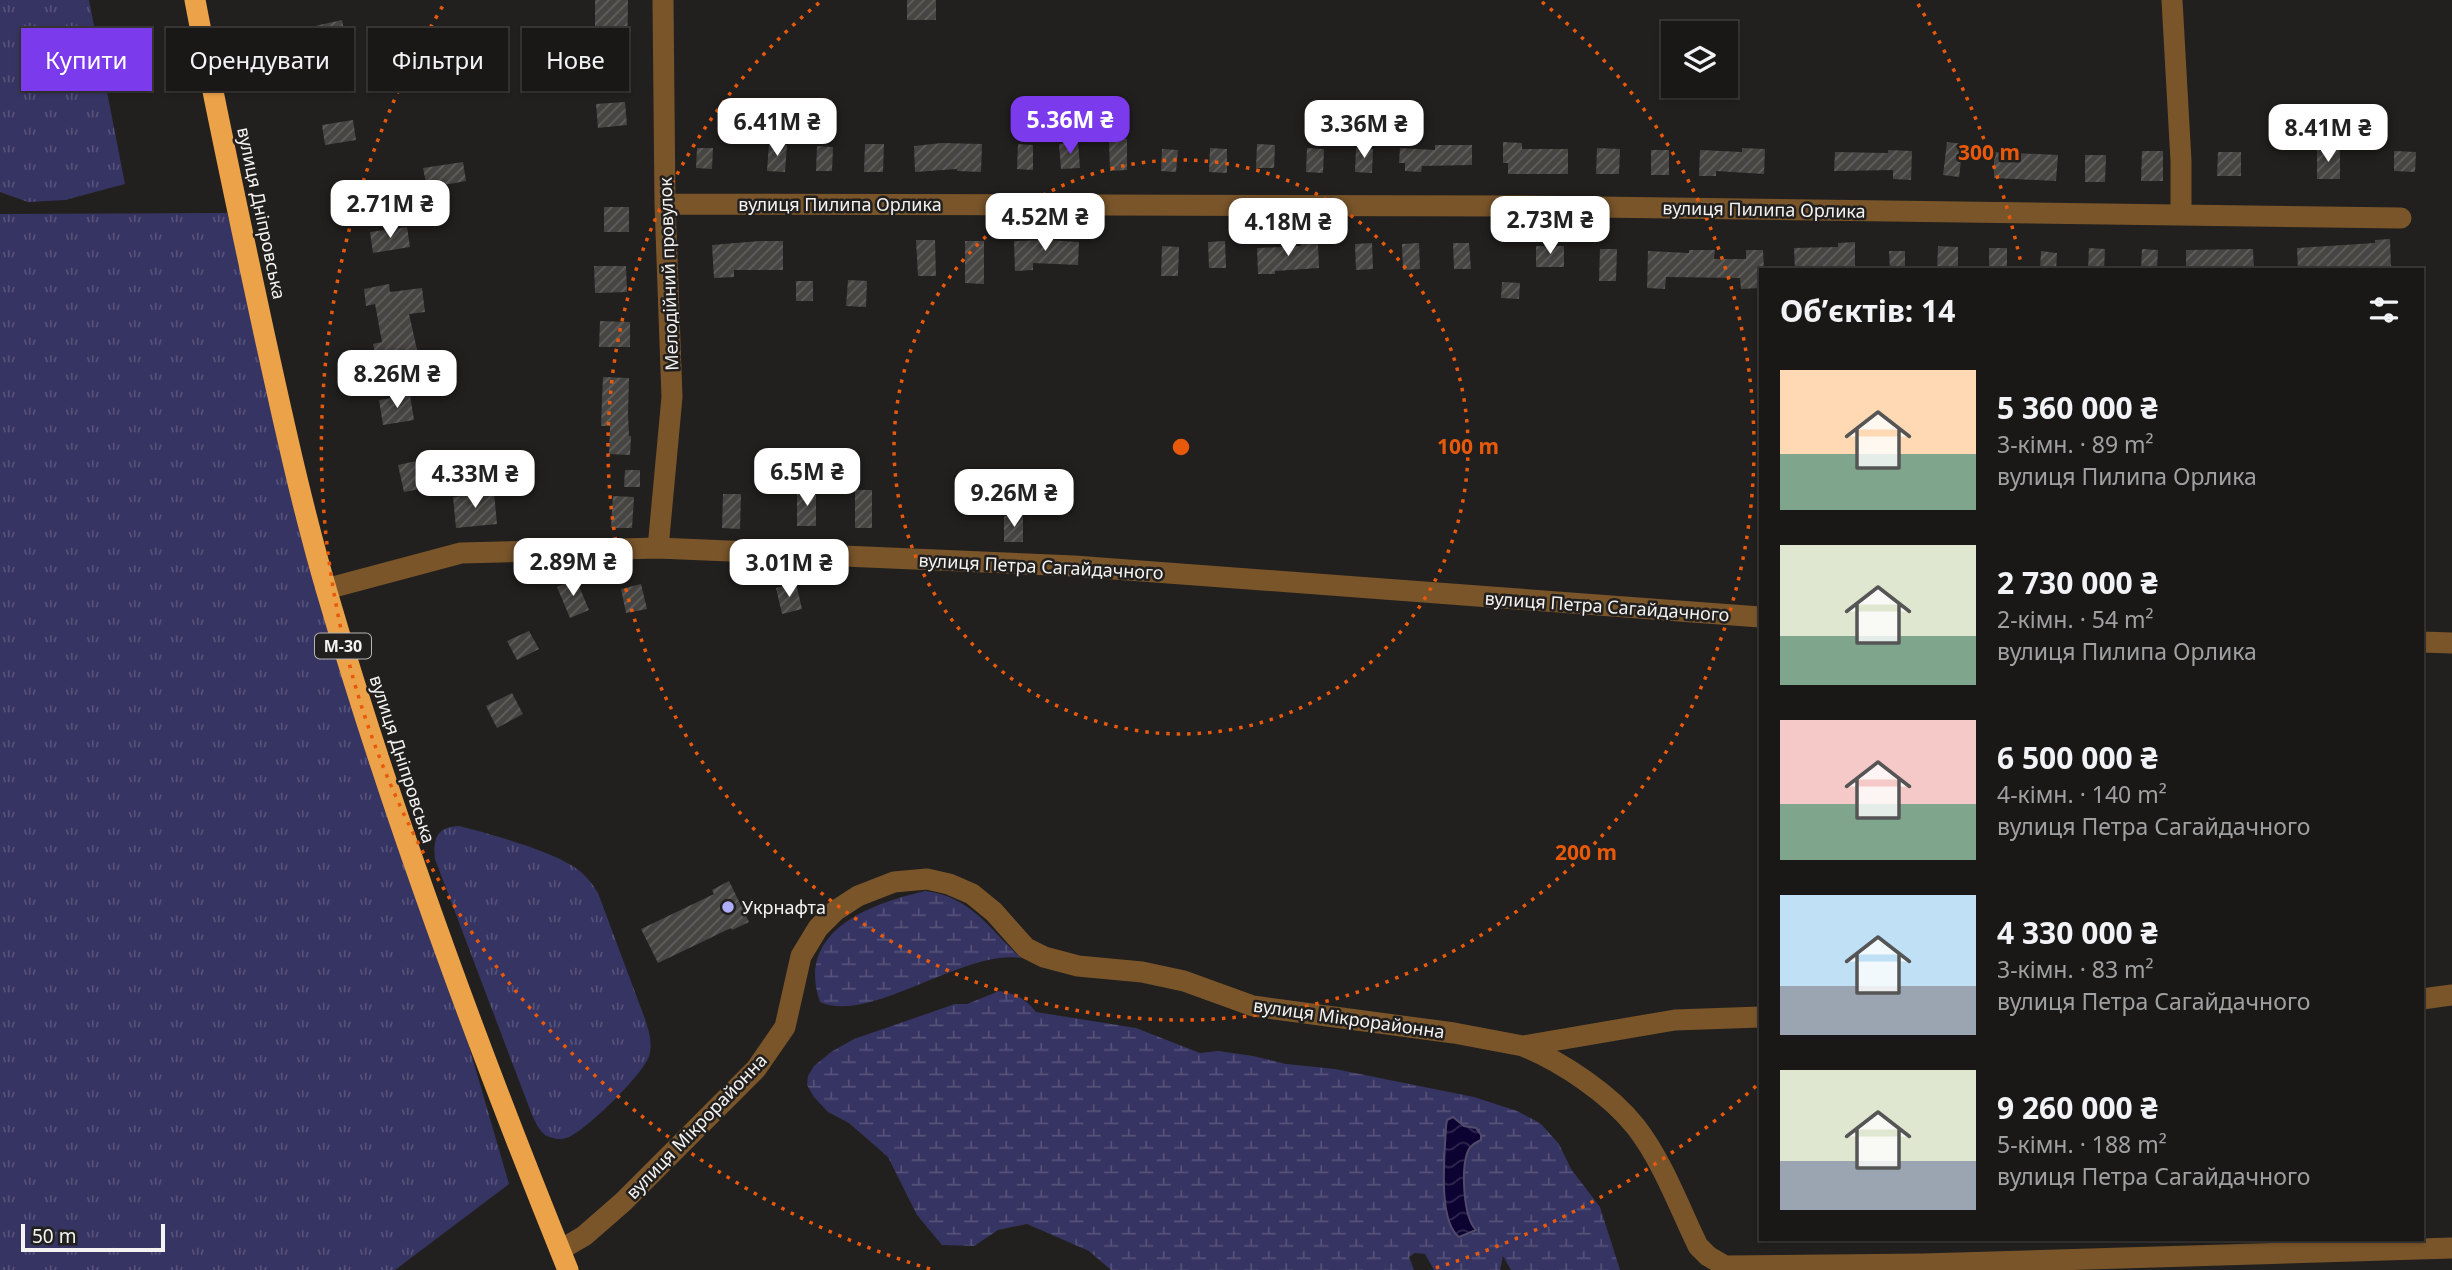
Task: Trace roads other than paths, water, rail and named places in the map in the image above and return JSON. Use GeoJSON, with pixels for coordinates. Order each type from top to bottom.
{"type":"FeatureCollection","features":[{"type":"Feature","properties":{"kind":"highway","name":"вулиця Дніпровська"},"geometry":{"type":"LineString","coordinates":[[195,0],[229,174],[292,458],[326,589],[386,786],[453,972],[568,1270]]}},
{"type":"Feature","properties":{"kind":"street","name":"Мелодійний провулок"},"geometry":{"type":"LineString","coordinates":[[658,548],[672,397],[665,204],[663,0]]}},
{"type":"Feature","properties":{"kind":"street"},"geometry":{"type":"LineString","coordinates":[[2172,0],[2181,161],[2181,215]]}},
{"type":"Feature","properties":{"kind":"street","name":"вулиця Пилипа Орлика"},"geometry":{"type":"LineString","coordinates":[[665,204],[1524,206],[2401,218]]}},
{"type":"Feature","properties":{"kind":"street","name":"вулиця Петра Сагайдачного"},"geometry":{"type":"LineString","coordinates":[[326,589],[461,553],[658,548],[1074,566],[1759,617]]}},
{"type":"Feature","properties":{"kind":"street"},"geometry":{"type":"LineString","coordinates":[[2424,642],[2452,643]]}},
{"type":"Feature","properties":{"kind":"street","name":"вулиця Мікрорайонна"},"geometry":{"type":"LineString","coordinates":[[559,1250],[584,1236],[623,1202],[756,1069],[785,1027],[801,956],[818,928],[835,911],[858,896],[894,882],[927,879],[949,884],[972,894],[994,912],[1026,948],[1044,957],[1078,966],[1142,972],[1184,981],[1254,1006],[1454,1033],[1523,1046],[1675,1020],[1759,1017]]}},
{"type":"Feature","properties":{"kind":"street"},"geometry":{"type":"LineString","coordinates":[[2424,999],[2452,995]]}},
{"type":"Feature","properties":{"kind":"street"},"geometry":{"type":"LineString","coordinates":[[1523,1046],[1562,1065],[1620,1110],[1635,1127],[1658,1164],[1698,1246],[1707,1256],[1725,1266],[1923,1264],[2452,1248]]}},
{"type":"Feature","properties":{"kind":"water"},"geometry":{"type":"Polygon","coordinates":[[[1453,1117],[1464,1126],[1476,1128],[1481,1135],[1481,1140],[1473,1144],[1468,1151],[1464,1169],[1468,1215],[1476,1230],[1459,1237],[1448,1216],[1444,1185],[1446,1126],[1447,1120],[1453,1117]]]}},
{"type":"Feature","properties":{"kind":"place","name":"Укрнафта"},"geometry":{"type":"Point","coordinates":[728,907]}}]}
